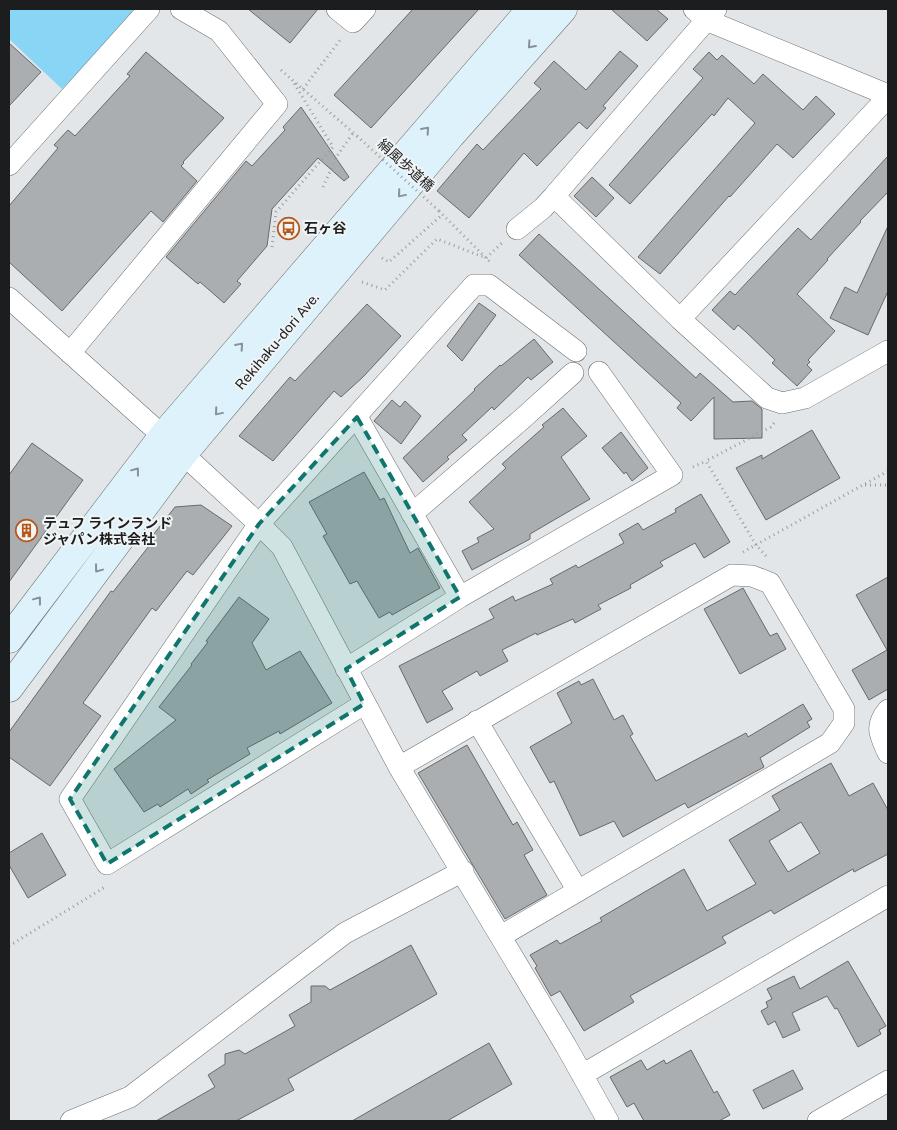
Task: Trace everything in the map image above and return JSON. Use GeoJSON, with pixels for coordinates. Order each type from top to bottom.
{"type":"FeatureCollection","features":[{"type":"Feature","properties":{"kind":"street"},"geometry":{"type":"LineString","coordinates":[[9,165],[149,9]]}},
{"type":"Feature","properties":{"kind":"street"},"geometry":{"type":"LineString","coordinates":[[70,353],[277,104],[219,31],[181,9]]}},
{"type":"Feature","properties":{"kind":"street"},"geometry":{"type":"LineString","coordinates":[[337,9],[359,16]]}},
{"type":"Feature","properties":{"kind":"street","name":"Rekihaku-dori Ave."},"geometry":{"type":"LineString","coordinates":[[9,639],[163,436],[530,9]]}},
{"type":"Feature","properties":{"kind":"street","name":"Rekihaku-dori Ave."},"geometry":{"type":"LineString","coordinates":[[9,688],[183,454],[450,135],[563,9]]}},
{"type":"Feature","properties":{"kind":"street"},"geometry":{"type":"LineString","coordinates":[[517,229],[543,208],[554,196],[705,12],[888,96],[680,319]]}},
{"type":"Feature","properties":{"kind":"street"},"geometry":{"type":"LineString","coordinates":[[554,196],[680,319],[767,398],[782,403],[805,398],[888,351]]}},
{"type":"Feature","properties":{"kind":"street"},"geometry":{"type":"LineString","coordinates":[[364,704],[107,864],[70,799],[259,524],[474,285],[489,285],[576,351]]}},
{"type":"Feature","properties":{"kind":"street"},"geometry":{"type":"LineString","coordinates":[[9,298],[183,454],[282,547],[399,767],[463,871],[608,1121]]}},
{"type":"Feature","properties":{"kind":"street"},"geometry":{"type":"LineString","coordinates":[[346,669],[460,597],[672,475],[598,372]]}},
{"type":"Feature","properties":{"kind":"street"},"geometry":{"type":"LineString","coordinates":[[412,514],[573,373]]}},
{"type":"Feature","properties":{"kind":"street"},"geometry":{"type":"LineString","coordinates":[[357,417],[460,597]]}},
{"type":"Feature","properties":{"kind":"street"},"geometry":{"type":"LineString","coordinates":[[399,767],[732,575],[752,576],[770,583],[844,709],[844,723],[830,743],[501,936]]}},
{"type":"Feature","properties":{"kind":"street"},"geometry":{"type":"LineString","coordinates":[[888,710],[881,719],[879,732],[888,753]]}},
{"type":"Feature","properties":{"kind":"street"},"geometry":{"type":"LineString","coordinates":[[477,721],[578,891]]}},
{"type":"Feature","properties":{"kind":"street"},"geometry":{"type":"LineString","coordinates":[[71,1121],[130,1098],[345,933],[463,871]]}},
{"type":"Feature","properties":{"kind":"street"},"geometry":{"type":"LineString","coordinates":[[582,1075],[888,896]]}},
{"type":"Feature","properties":{"kind":"street"},"geometry":{"type":"LineString","coordinates":[[818,1121],[888,1081]]}},
{"type":"Feature","properties":{"kind":"path"},"geometry":{"type":"LineString","coordinates":[[303,89],[359,16]]}},
{"type":"Feature","properties":{"kind":"path"},"geometry":{"type":"LineString","coordinates":[[272,247],[276,212],[334,148],[292,80],[275,65]]}},
{"type":"Feature","properties":{"kind":"path","name":"絹風歩道橋"},"geometry":{"type":"LineString","coordinates":[[292,80],[439,211],[486,258]]}},
{"type":"Feature","properties":{"kind":"path"},"geometry":{"type":"LineString","coordinates":[[324,187],[337,156],[353,133]]}},
{"type":"Feature","properties":{"kind":"path"},"geometry":{"type":"LineString","coordinates":[[331,151],[337,156]]}},
{"type":"Feature","properties":{"kind":"path"},"geometry":{"type":"LineString","coordinates":[[382,258],[389,262],[442,215]]}},
{"type":"Feature","properties":{"kind":"path"},"geometry":{"type":"LineString","coordinates":[[362,282],[385,290],[437,239],[486,258],[496,266],[489,285]]}},
{"type":"Feature","properties":{"kind":"path"},"geometry":{"type":"LineString","coordinates":[[770,583],[770,562],[756,545],[706,461],[771,426],[781,413],[782,403]]}},
{"type":"Feature","properties":{"kind":"path"},"geometry":{"type":"LineString","coordinates":[[756,545],[888,471]]}},
{"type":"Feature","properties":{"kind":"path"},"geometry":{"type":"LineString","coordinates":[[864,485],[888,485]]}},
{"type":"Feature","properties":{"kind":"path"},"geometry":{"type":"LineString","coordinates":[[9,946],[109,885],[107,864]]}},
{"type":"Feature","properties":{"kind":"highlighted area"},"geometry":{"type":"Polygon","coordinates":[[[357,417],[460,597],[346,669],[364,704],[107,864],[70,799],[259,524],[357,417]]]}},
{"type":"Feature","properties":{"kind":"shaded area"},"geometry":{"type":"Polygon","coordinates":[[[9,9],[138,9],[62,89],[9,39],[9,9]]]}},
{"type":"Feature","properties":{"kind":"building"},"geometry":{"type":"Polygon","coordinates":[[[248,9],[318,9],[290,43],[248,9]]]}},
{"type":"Feature","properties":{"kind":"building"},"geometry":{"type":"Polygon","coordinates":[[[413,9],[479,9],[371,128],[334,95],[413,9]]]}},
{"type":"Feature","properties":{"kind":"building"},"geometry":{"type":"Polygon","coordinates":[[[611,9],[656,9],[668,19],[647,41],[611,9]]]}},
{"type":"Feature","properties":{"kind":"building"},"geometry":{"type":"Polygon","coordinates":[[[9,43],[41,72],[9,106],[9,43]]]}},
{"type":"Feature","properties":{"kind":"building"},"geometry":{"type":"Polygon","coordinates":[[[620,51],[638,66],[603,106],[606,108],[587,129],[579,122],[537,166],[524,153],[469,218],[437,191],[477,144],[483,150],[541,89],[534,83],[554,61],[586,90],[620,51]]]}},
{"type":"Feature","properties":{"kind":"building"},"geometry":{"type":"Polygon","coordinates":[[[146,52],[224,118],[183,162],[181,166],[197,181],[163,222],[151,211],[62,311],[9,262],[9,206],[58,148],[54,145],[68,130],[75,136],[130,76],[127,74],[146,52]]]}},
{"type":"Feature","properties":{"kind":"building"},"geometry":{"type":"Polygon","coordinates":[[[709,52],[717,60],[722,55],[754,84],[763,74],[803,110],[816,96],[835,114],[793,158],[777,144],[660,274],[638,257],[755,123],[728,98],[714,116],[712,114],[630,204],[609,185],[703,78],[693,69],[709,52]]]}},
{"type":"Feature","properties":{"kind":"building"},"geometry":{"type":"Polygon","coordinates":[[[301,107],[349,177],[344,181],[318,158],[272,209],[267,246],[237,281],[241,284],[224,303],[200,282],[198,284],[166,257],[246,161],[252,166],[285,130],[283,127],[301,107]]]}},
{"type":"Feature","properties":{"kind":"building"},"geometry":{"type":"Polygon","coordinates":[[[888,156],[888,192],[860,221],[797,294],[835,331],[808,360],[810,362],[807,365],[812,370],[797,386],[772,363],[775,360],[746,332],[738,325],[734,330],[712,310],[730,291],[735,295],[798,228],[811,240],[888,156]]]}},
{"type":"Feature","properties":{"kind":"building"},"geometry":{"type":"Polygon","coordinates":[[[592,177],[614,198],[596,217],[574,196],[592,177]]]}},
{"type":"Feature","properties":{"kind":"building"},"geometry":{"type":"Polygon","coordinates":[[[888,226],[888,291],[868,335],[830,318],[845,287],[857,293],[888,226]]]}},
{"type":"Feature","properties":{"kind":"building"},"geometry":{"type":"Polygon","coordinates":[[[539,234],[696,378],[700,373],[733,402],[752,401],[762,409],[762,438],[714,439],[714,397],[691,421],[677,408],[681,403],[519,255],[539,234]]]}},
{"type":"Feature","properties":{"kind":"building"},"geometry":{"type":"Polygon","coordinates":[[[479,303],[496,315],[462,361],[447,346],[479,303]]]}},
{"type":"Feature","properties":{"kind":"building"},"geometry":{"type":"Polygon","coordinates":[[[367,304],[401,336],[363,377],[341,397],[334,391],[273,461],[239,436],[290,377],[295,381],[367,304]]]}},
{"type":"Feature","properties":{"kind":"building"},"geometry":{"type":"Polygon","coordinates":[[[534,339],[553,362],[531,380],[528,377],[494,410],[492,407],[462,435],[467,440],[447,457],[449,459],[423,482],[403,458],[500,365],[534,339]]]}},
{"type":"Feature","properties":{"kind":"building"},"geometry":{"type":"Polygon","coordinates":[[[392,400],[400,407],[405,401],[421,416],[401,444],[374,421],[392,400]]]}},
{"type":"Feature","properties":{"kind":"building"},"geometry":{"type":"Polygon","coordinates":[[[563,408],[587,436],[561,457],[590,499],[530,534],[530,539],[472,570],[462,551],[479,542],[477,538],[494,529],[469,502],[506,468],[502,464],[544,427],[542,425],[563,408]]]}},
{"type":"Feature","properties":{"kind":"building"},"geometry":{"type":"Polygon","coordinates":[[[812,430],[840,478],[766,520],[736,468],[762,455],[762,459],[812,430]]]}},
{"type":"Feature","properties":{"kind":"building"},"geometry":{"type":"Polygon","coordinates":[[[621,432],[648,468],[632,481],[626,472],[624,474],[602,448],[621,432]]]}},
{"type":"Feature","properties":{"kind":"building","name":"テュフ ラインランド ジャパン株式会社"},"geometry":{"type":"Polygon","coordinates":[[[32,443],[83,480],[9,582],[9,475],[32,443]]]}},
{"type":"Feature","properties":{"kind":"building"},"geometry":{"type":"Polygon","coordinates":[[[364,472],[380,500],[384,498],[410,553],[418,548],[440,588],[392,615],[390,612],[379,618],[357,581],[350,584],[323,536],[327,534],[309,502],[364,472]]]}},
{"type":"Feature","properties":{"kind":"building"},"geometry":{"type":"Polygon","coordinates":[[[701,494],[730,542],[704,558],[695,543],[660,562],[663,566],[630,585],[631,588],[598,605],[601,609],[575,623],[573,619],[537,635],[536,633],[502,650],[508,661],[480,676],[477,671],[442,691],[453,709],[427,723],[399,666],[494,618],[489,609],[513,596],[515,601],[553,584],[550,579],[576,565],[578,568],[624,543],[619,534],[638,523],[643,530],[676,512],[675,509],[701,494]]]}},
{"type":"Feature","properties":{"kind":"building"},"geometry":{"type":"Polygon","coordinates":[[[201,505],[232,526],[193,575],[187,571],[156,611],[152,608],[83,703],[101,716],[50,786],[9,757],[9,732],[111,591],[113,592],[149,546],[146,544],[175,507],[201,505]]]}},
{"type":"Feature","properties":{"kind":"building"},"geometry":{"type":"Polygon","coordinates":[[[888,577],[888,689],[869,700],[852,670],[887,650],[856,595],[888,577]]]}},
{"type":"Feature","properties":{"kind":"building"},"geometry":{"type":"Polygon","coordinates":[[[743,588],[770,636],[777,633],[786,649],[740,674],[704,609],[743,588]]]}},
{"type":"Feature","properties":{"kind":"building"},"geometry":{"type":"Polygon","coordinates":[[[239,597],[269,619],[252,643],[266,670],[300,651],[332,703],[280,734],[279,731],[247,748],[250,754],[207,780],[209,782],[191,794],[188,789],[160,807],[158,804],[144,812],[114,769],[176,720],[159,707],[192,665],[208,642],[206,641],[239,597]]]}},
{"type":"Feature","properties":{"kind":"building"},"geometry":{"type":"Polygon","coordinates":[[[593,679],[614,720],[623,715],[633,734],[630,736],[656,781],[746,733],[748,737],[803,704],[812,719],[807,722],[810,727],[760,758],[764,767],[688,808],[685,803],[623,837],[614,821],[580,836],[554,781],[550,783],[530,747],[572,723],[557,693],[579,681],[581,685],[593,679]]]}},
{"type":"Feature","properties":{"kind":"building"},"geometry":{"type":"Polygon","coordinates":[[[467,745],[513,825],[517,822],[533,850],[524,855],[547,895],[505,919],[418,773],[467,745]]]}},
{"type":"Feature","properties":{"kind":"building"},"geometry":{"type":"Polygon","coordinates":[[[831,763],[849,796],[873,783],[888,810],[888,854],[854,872],[853,869],[774,914],[771,910],[722,937],[726,943],[630,996],[634,1002],[584,1031],[560,991],[551,996],[530,955],[557,940],[560,944],[602,921],[600,918],[684,869],[707,911],[756,884],[729,840],[780,810],[772,796],[831,763]],[[801,822],[769,841],[788,872],[820,853],[801,822]]]}},
{"type":"Feature","properties":{"kind":"building"},"geometry":{"type":"Polygon","coordinates":[[[42,833],[66,875],[28,898],[9,865],[9,853],[42,833]]]}},
{"type":"Feature","properties":{"kind":"building"},"geometry":{"type":"Polygon","coordinates":[[[411,945],[437,994],[288,1079],[294,1090],[236,1121],[156,1121],[215,1087],[208,1075],[225,1064],[225,1054],[239,1050],[245,1054],[295,1026],[289,1015],[311,1002],[311,986],[325,986],[330,990],[411,945]]]}},
{"type":"Feature","properties":{"kind":"building"},"geometry":{"type":"Polygon","coordinates":[[[848,961],[886,1026],[879,1030],[881,1034],[858,1047],[837,1008],[835,1009],[827,996],[792,1013],[800,1030],[783,1038],[775,1021],[768,1025],[761,1011],[768,1007],[766,1002],[772,999],[767,989],[794,976],[800,989],[848,961]]]}},
{"type":"Feature","properties":{"kind":"building"},"geometry":{"type":"Polygon","coordinates":[[[489,1043],[512,1084],[447,1121],[352,1121],[489,1043]]]}},
{"type":"Feature","properties":{"kind":"building"},"geometry":{"type":"Polygon","coordinates":[[[691,1050],[714,1093],[717,1091],[730,1115],[719,1121],[644,1121],[634,1103],[627,1107],[610,1077],[641,1060],[647,1070],[664,1060],[666,1064],[691,1050]]]}},
{"type":"Feature","properties":{"kind":"building"},"geometry":{"type":"Polygon","coordinates":[[[793,1070],[803,1089],[763,1109],[753,1090],[793,1070]]]}},
{"type":"Feature","properties":{"kind":"place","name":"石ヶ谷"},"geometry":{"type":"Point","coordinates":[288,228]}},
{"type":"Feature","properties":{"kind":"place","name":"テュフ ラインランド ジャパン株式会社"},"geometry":{"type":"Point","coordinates":[27,531]}}]}
